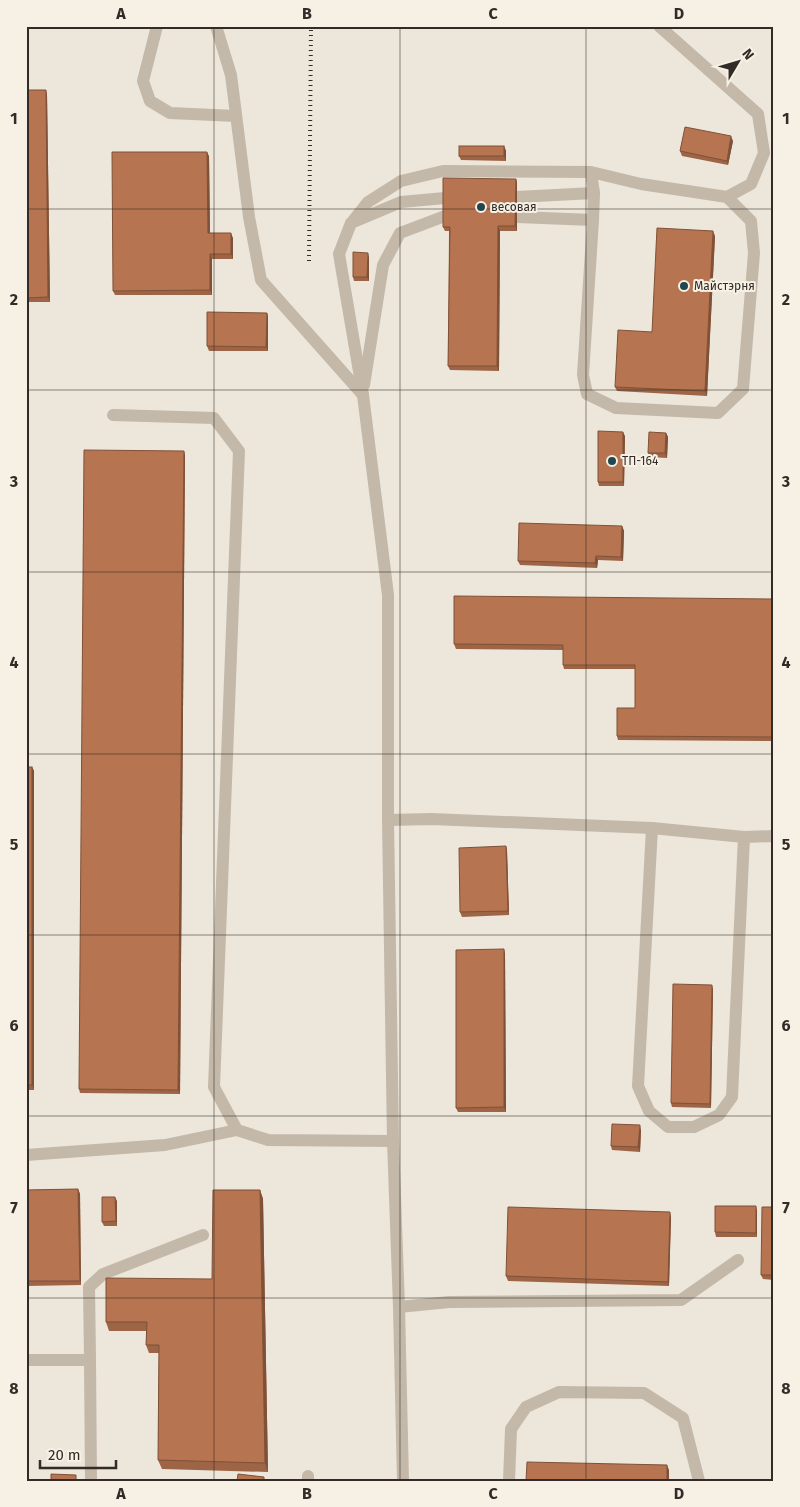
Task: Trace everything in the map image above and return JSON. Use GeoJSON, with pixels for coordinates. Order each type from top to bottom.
{"type":"FeatureCollection","features":[{"type":"Feature","properties":{"kind":"lane"},"geometry":{"type":"LineString","coordinates":[[157,26],[143,82],[150,100],[170,114],[236,116]]}},
{"type":"Feature","properties":{"kind":"lane"},"geometry":{"type":"LineString","coordinates":[[216,26],[231,75],[249,217],[261,280],[363,395]]}},
{"type":"Feature","properties":{"kind":"lane"},"geometry":{"type":"LineString","coordinates":[[659,26],[758,114],[764,153],[751,184],[727,197]]}},
{"type":"Feature","properties":{"kind":"lane"},"geometry":{"type":"LineString","coordinates":[[403,1481],[393,1142],[388,820],[388,596],[363,395],[339,254],[351,223],[368,202],[401,181],[443,171],[591,172],[641,184],[727,197],[751,221],[754,254],[744,389],[718,413],[616,408],[587,394],[583,375],[593,220],[594,193],[591,172]]}},
{"type":"Feature","properties":{"kind":"lane"},"geometry":{"type":"LineString","coordinates":[[517,197],[594,193]]}},
{"type":"Feature","properties":{"kind":"lane"},"geometry":{"type":"LineString","coordinates":[[351,223],[401,202],[445,198]]}},
{"type":"Feature","properties":{"kind":"lane"},"geometry":{"type":"LineString","coordinates":[[363,395],[383,265],[400,233],[445,216]]}},
{"type":"Feature","properties":{"kind":"lane"},"geometry":{"type":"LineString","coordinates":[[517,217],[593,220]]}},
{"type":"Feature","properties":{"kind":"lane"},"geometry":{"type":"LineString","coordinates":[[113,415],[214,418],[239,451],[214,1087],[237,1130]]}},
{"type":"Feature","properties":{"kind":"lane"},"geometry":{"type":"LineString","coordinates":[[388,820],[432,819],[652,828],[744,837],[774,836]]}},
{"type":"Feature","properties":{"kind":"lane"},"geometry":{"type":"LineString","coordinates":[[652,828],[638,1086],[649,1111],[668,1127],[694,1127],[719,1115],[732,1097],[744,837]]}},
{"type":"Feature","properties":{"kind":"lane"},"geometry":{"type":"LineString","coordinates":[[26,1155],[165,1145],[237,1130],[268,1140],[393,1142]]}},
{"type":"Feature","properties":{"kind":"lane"},"geometry":{"type":"LineString","coordinates":[[90,1481],[89,1287],[103,1274],[203,1235]]}},
{"type":"Feature","properties":{"kind":"lane"},"geometry":{"type":"LineString","coordinates":[[399,1307],[449,1302],[681,1300],[738,1260]]}},
{"type":"Feature","properties":{"kind":"lane"},"geometry":{"type":"LineString","coordinates":[[26,1360],[90,1360]]}},
{"type":"Feature","properties":{"kind":"lane"},"geometry":{"type":"LineString","coordinates":[[509,1481],[511,1429],[526,1407],[559,1392],[644,1393],[683,1418],[699,1481]]}},
{"type":"Feature","properties":{"kind":"building"},"geometry":{"type":"Polygon","coordinates":[[[26,90],[46,90],[48,297],[26,298],[26,90]]]}},
{"type":"Feature","properties":{"kind":"building"},"geometry":{"type":"Polygon","coordinates":[[[685,127],[731,136],[727,161],[680,151],[685,127]]]}},
{"type":"Feature","properties":{"kind":"building"},"geometry":{"type":"Polygon","coordinates":[[[459,146],[504,146],[504,156],[459,156],[459,146]]]}},
{"type":"Feature","properties":{"kind":"building"},"geometry":{"type":"Polygon","coordinates":[[[112,152],[207,152],[208,233],[231,233],[231,254],[210,254],[210,290],[113,291],[112,152]]]}},
{"type":"Feature","properties":{"kind":"building"},"geometry":{"type":"Polygon","coordinates":[[[443,178],[516,179],[515,226],[498,226],[497,366],[448,366],[450,227],[443,227],[443,178]]]}},
{"type":"Feature","properties":{"kind":"building","name":"Майстэрня"},"geometry":{"type":"Polygon","coordinates":[[[657,228],[713,231],[705,391],[615,387],[618,330],[652,332],[657,228]]]}},
{"type":"Feature","properties":{"kind":"building"},"geometry":{"type":"Polygon","coordinates":[[[353,252],[368,253],[367,277],[353,277],[353,252]]]}},
{"type":"Feature","properties":{"kind":"building"},"geometry":{"type":"Polygon","coordinates":[[[207,312],[267,313],[266,347],[207,346],[207,312]]]}},
{"type":"Feature","properties":{"kind":"building","name":"ТП-164"},"geometry":{"type":"Polygon","coordinates":[[[598,431],[623,432],[623,482],[598,482],[598,431]]]}},
{"type":"Feature","properties":{"kind":"building"},"geometry":{"type":"Polygon","coordinates":[[[649,432],[666,433],[665,453],[648,453],[649,432]]]}},
{"type":"Feature","properties":{"kind":"building"},"geometry":{"type":"Polygon","coordinates":[[[84,450],[184,451],[178,1090],[79,1089],[84,450]]]}},
{"type":"Feature","properties":{"kind":"building"},"geometry":{"type":"Polygon","coordinates":[[[519,523],[622,526],[621,557],[596,556],[595,563],[518,561],[519,523]]]}},
{"type":"Feature","properties":{"kind":"building"},"geometry":{"type":"Polygon","coordinates":[[[454,596],[774,599],[774,737],[617,736],[617,708],[635,708],[635,665],[563,665],[563,645],[454,644],[454,596]]]}},
{"type":"Feature","properties":{"kind":"building"},"geometry":{"type":"Polygon","coordinates":[[[26,767],[32,767],[32,1085],[26,1085],[26,767]]]}},
{"type":"Feature","properties":{"kind":"building"},"geometry":{"type":"Polygon","coordinates":[[[506,846],[508,911],[460,912],[459,848],[506,846]]]}},
{"type":"Feature","properties":{"kind":"building"},"geometry":{"type":"Polygon","coordinates":[[[504,949],[504,1107],[456,1108],[456,950],[504,949]]]}},
{"type":"Feature","properties":{"kind":"building"},"geometry":{"type":"Polygon","coordinates":[[[673,984],[712,985],[710,1104],[671,1103],[673,984]]]}},
{"type":"Feature","properties":{"kind":"building"},"geometry":{"type":"Polygon","coordinates":[[[612,1124],[640,1125],[638,1147],[611,1146],[612,1124]]]}},
{"type":"Feature","properties":{"kind":"building"},"geometry":{"type":"Polygon","coordinates":[[[78,1189],[80,1281],[26,1281],[26,1190],[78,1189]]]}},
{"type":"Feature","properties":{"kind":"building"},"geometry":{"type":"Polygon","coordinates":[[[213,1190],[260,1190],[265,1463],[158,1460],[159,1345],[146,1345],[147,1322],[106,1322],[106,1278],[212,1279],[213,1190]]]}},
{"type":"Feature","properties":{"kind":"building"},"geometry":{"type":"Polygon","coordinates":[[[102,1197],[115,1197],[116,1221],[102,1222],[102,1197]]]}},
{"type":"Feature","properties":{"kind":"building"},"geometry":{"type":"Polygon","coordinates":[[[715,1206],[756,1206],[756,1233],[715,1232],[715,1206]]]}},
{"type":"Feature","properties":{"kind":"building"},"geometry":{"type":"Polygon","coordinates":[[[508,1207],[670,1212],[668,1282],[506,1276],[508,1207]]]}},
{"type":"Feature","properties":{"kind":"building"},"geometry":{"type":"Polygon","coordinates":[[[762,1207],[774,1207],[774,1275],[761,1275],[762,1207]]]}},
{"type":"Feature","properties":{"kind":"building"},"geometry":{"type":"Polygon","coordinates":[[[527,1462],[667,1465],[667,1481],[526,1481],[527,1462]]]}},
{"type":"Feature","properties":{"kind":"building"},"geometry":{"type":"Polygon","coordinates":[[[51,1474],[76,1475],[76,1481],[51,1481],[51,1474]]]}},
{"type":"Feature","properties":{"kind":"building"},"geometry":{"type":"Polygon","coordinates":[[[238,1474],[264,1477],[264,1481],[237,1481],[238,1474]]]}},
{"type":"Feature","properties":{"kind":"railway"},"geometry":{"type":"LineString","coordinates":[[309,261],[311,26]]}},
{"type":"Feature","properties":{"kind":"place","name":"весовая"},"geometry":{"type":"Point","coordinates":[481,207]}},
{"type":"Feature","properties":{"kind":"place","name":"Майстэрня"},"geometry":{"type":"Point","coordinates":[684,286]}},
{"type":"Feature","properties":{"kind":"place","name":"ТП-164"},"geometry":{"type":"Point","coordinates":[612,461]}}]}
